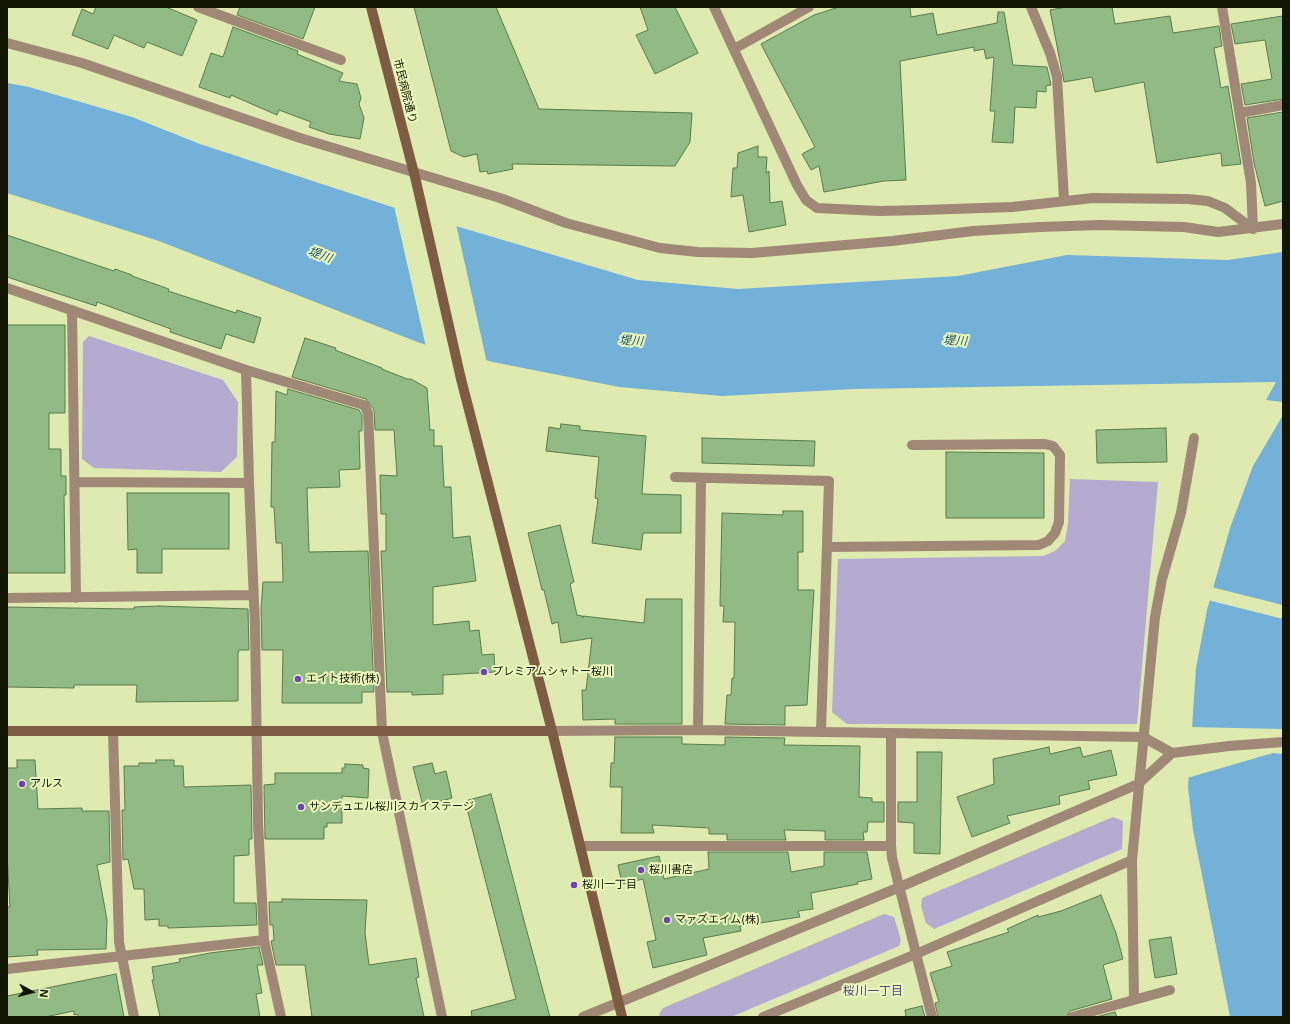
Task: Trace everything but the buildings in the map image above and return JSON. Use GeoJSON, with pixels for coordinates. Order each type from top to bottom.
{"type":"FeatureCollection","features":[{"type":"Feature","properties":{"kind":"street"},"geometry":{"type":"LineString","coordinates":[[198,7],[341,60]]}},
{"type":"Feature","properties":{"kind":"street","name":"市民病院通り"},"geometry":{"type":"LineString","coordinates":[[371,7],[414,177],[461,379],[552,731],[622,1017]]}},
{"type":"Feature","properties":{"kind":"street"},"geometry":{"type":"LineString","coordinates":[[714,7],[797,186],[806,200],[817,208],[879,211],[1005,208],[1042,205],[1064,200],[1093,198],[1188,199],[1208,201],[1225,208],[1253,229]]}},
{"type":"Feature","properties":{"kind":"street"},"geometry":{"type":"LineString","coordinates":[[734,49],[809,7]]}},
{"type":"Feature","properties":{"kind":"street"},"geometry":{"type":"LineString","coordinates":[[1031,7],[1050,53],[1057,77],[1064,200]]}},
{"type":"Feature","properties":{"kind":"street"},"geometry":{"type":"LineString","coordinates":[[1222,7],[1251,183],[1253,229]]}},
{"type":"Feature","properties":{"kind":"street"},"geometry":{"type":"LineString","coordinates":[[7,43],[82,63],[414,177],[500,198],[566,224],[660,248],[698,252],[752,253],[892,241],[973,231],[1040,227],[1100,225],[1184,227],[1218,232],[1253,229],[1283,224]]}},
{"type":"Feature","properties":{"kind":"street"},"geometry":{"type":"LineString","coordinates":[[1240,113],[1283,105]]}},
{"type":"Feature","properties":{"kind":"street"},"geometry":{"type":"LineString","coordinates":[[7,288],[246,370],[364,405],[368,413],[382,732],[442,1017]]}},
{"type":"Feature","properties":{"kind":"street"},"geometry":{"type":"LineString","coordinates":[[72,310],[76,598]]}},
{"type":"Feature","properties":{"kind":"street"},"geometry":{"type":"LineString","coordinates":[[246,370],[258,732],[258,823],[264,940],[281,1017]]}},
{"type":"Feature","properties":{"kind":"street"},"geometry":{"type":"LineString","coordinates":[[1134,1000],[1132,860],[1155,617],[1162,579],[1180,513],[1194,438]]}},
{"type":"Feature","properties":{"kind":"street"},"geometry":{"type":"LineString","coordinates":[[827,547],[1040,545],[1048,541],[1055,533],[1058,522],[1060,455],[1053,446],[1045,444],[912,444]]}},
{"type":"Feature","properties":{"kind":"street"},"geometry":{"type":"LineString","coordinates":[[674,477],[701,479],[828,481],[821,732]]}},
{"type":"Feature","properties":{"kind":"street"},"geometry":{"type":"LineString","coordinates":[[698,730],[701,479]]}},
{"type":"Feature","properties":{"kind":"street"},"geometry":{"type":"LineString","coordinates":[[74,482],[249,483]]}},
{"type":"Feature","properties":{"kind":"street"},"geometry":{"type":"LineString","coordinates":[[7,598],[253,595]]}},
{"type":"Feature","properties":{"kind":"street"},"geometry":{"type":"LineString","coordinates":[[7,732],[698,730],[1143,737],[1172,753]]}},
{"type":"Feature","properties":{"kind":"street"},"geometry":{"type":"LineString","coordinates":[[113,731],[121,956],[134,1017]]}},
{"type":"Feature","properties":{"kind":"street"},"geometry":{"type":"LineString","coordinates":[[891,733],[891,846],[932,1017]]}},
{"type":"Feature","properties":{"kind":"street"},"geometry":{"type":"LineString","coordinates":[[583,1017],[619,1004],[900,887],[1138,784],[1172,753],[1229,746],[1283,742]]}},
{"type":"Feature","properties":{"kind":"street"},"geometry":{"type":"LineString","coordinates":[[581,846],[891,846]]}},
{"type":"Feature","properties":{"kind":"street"},"geometry":{"type":"LineString","coordinates":[[763,1017],[916,954],[1132,860]]}},
{"type":"Feature","properties":{"kind":"street"},"geometry":{"type":"LineString","coordinates":[[7,969],[264,940]]}},
{"type":"Feature","properties":{"kind":"street"},"geometry":{"type":"LineString","coordinates":[[1072,1017],[1170,990]]}},
{"type":"Feature","properties":{"kind":"shaded area"},"geometry":{"type":"Polygon","coordinates":[[[89,336],[223,380],[238,402],[237,457],[221,472],[94,468],[82,459],[83,342],[89,336]]]}},
{"type":"Feature","properties":{"kind":"shaded area"},"geometry":{"type":"Polygon","coordinates":[[[1070,479],[1158,482],[1137,724],[847,724],[832,712],[838,559],[1043,556],[1055,551],[1065,541],[1068,523],[1070,479]]]}},
{"type":"Feature","properties":{"kind":"shaded area"},"geometry":{"type":"Polygon","coordinates":[[[1113,817],[1123,821],[1122,849],[934,929],[926,923],[921,906],[922,898],[1113,817]]]}},
{"type":"Feature","properties":{"kind":"shaded area"},"geometry":{"type":"Polygon","coordinates":[[[884,914],[894,917],[901,940],[899,946],[731,1017],[660,1017],[659,1014],[663,1008],[884,914]]]}},
{"type":"Feature","properties":{"kind":"water","name":"堤川"},"geometry":{"type":"Polygon","coordinates":[[[7,83],[29,87],[132,117],[200,144],[395,208],[638,280],[738,289],[958,276],[1067,255],[1228,260],[1283,252],[1283,402],[1266,400],[1276,382],[855,389],[722,396],[619,387],[493,362],[420,343],[159,241],[7,193],[7,83]]]}},
{"type":"Feature","properties":{"kind":"water"},"geometry":{"type":"Polygon","coordinates":[[[1283,415],[1283,1017],[1230,1017],[1193,830],[1188,787],[1196,668],[1207,610],[1230,528],[1253,466],[1283,415]]]}},
{"type":"Feature","properties":{"kind":"pier"},"geometry":{"type":"Polygon","coordinates":[[[394,206],[456,224],[487,363],[426,347],[394,206]]]}},
{"type":"Feature","properties":{"kind":"pier"},"geometry":{"type":"Polygon","coordinates":[[[1211,587],[1283,605],[1283,619],[1208,600],[1211,587]]]}},
{"type":"Feature","properties":{"kind":"pier"},"geometry":{"type":"Polygon","coordinates":[[[1189,727],[1283,729],[1283,754],[1273,753],[1187,778],[1189,727]]]}},
{"type":"Feature","properties":{"kind":"place","name":"プレミアムシャトー桜川"},"geometry":{"type":"Point","coordinates":[484,672]}},
{"type":"Feature","properties":{"kind":"place","name":"エイト技術(株)"},"geometry":{"type":"Point","coordinates":[298,679]}},
{"type":"Feature","properties":{"kind":"place","name":"アルス"},"geometry":{"type":"Point","coordinates":[22,784]}},
{"type":"Feature","properties":{"kind":"place","name":"サンデュエル桜川スカイステージ"},"geometry":{"type":"Point","coordinates":[301,807]}},
{"type":"Feature","properties":{"kind":"place","name":"桜川書店"},"geometry":{"type":"Point","coordinates":[641,870]}},
{"type":"Feature","properties":{"kind":"place","name":"桜川一丁目"},"geometry":{"type":"Point","coordinates":[574,885]}},
{"type":"Feature","properties":{"kind":"place","name":"マァズエイム(株)"},"geometry":{"type":"Point","coordinates":[667,920]}},
{"type":"Feature","properties":{"kind":"district","name":"桜川一丁目"},"geometry":{"type":"Point","coordinates":[873,991]}}]}
